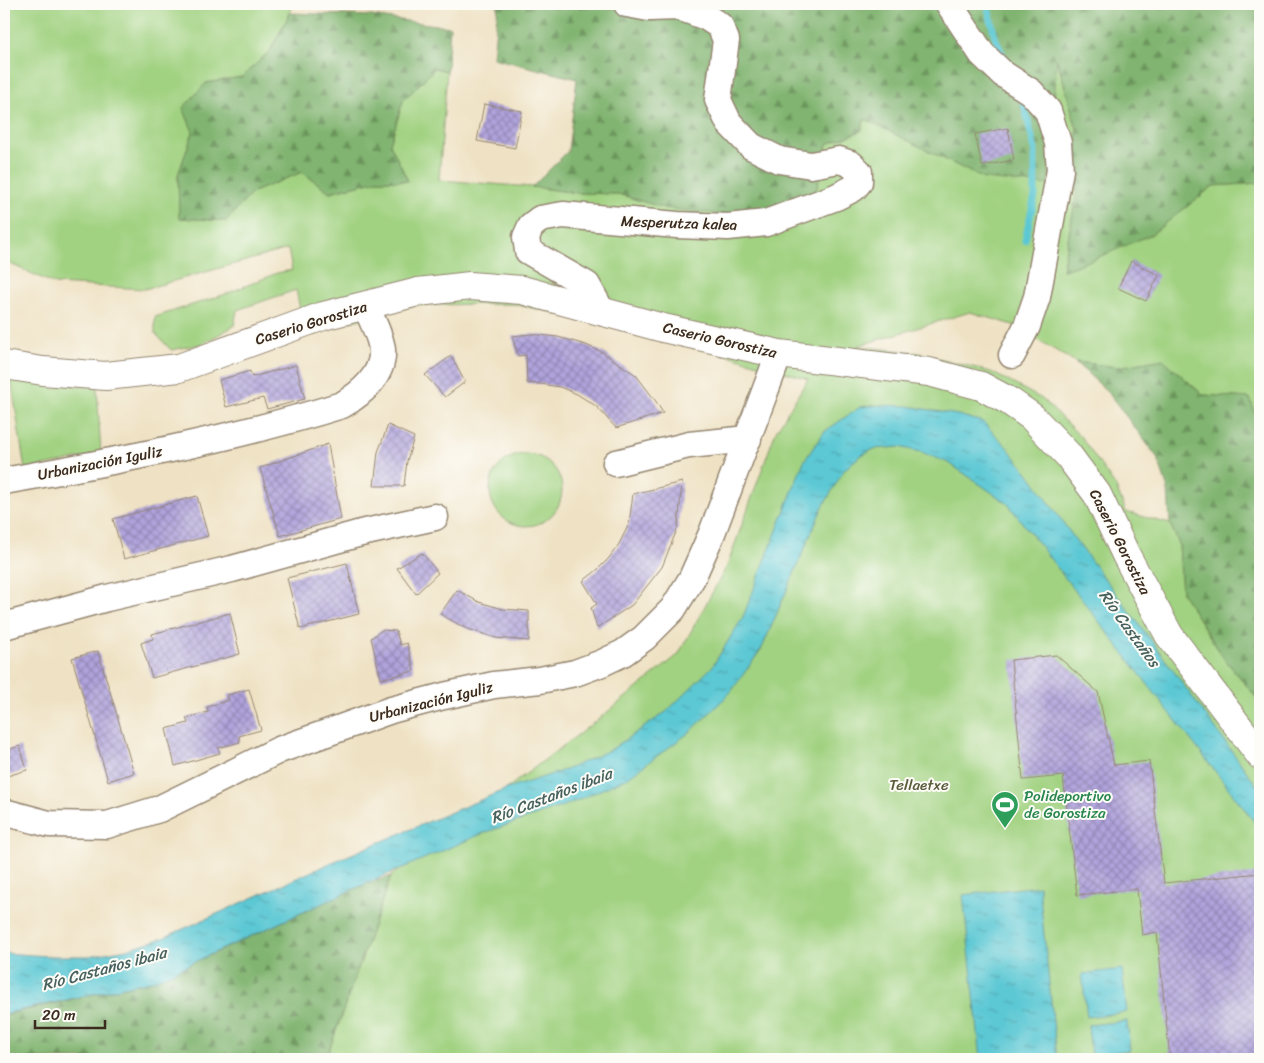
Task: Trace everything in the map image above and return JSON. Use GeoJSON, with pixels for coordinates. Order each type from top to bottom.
{"type":"FeatureCollection","features":[{"type":"Feature","properties":{"kind":"street","name":"Mesperutza kalea"},"geometry":{"type":"LineString","coordinates":[[602,312],[587,285],[528,251],[526,237],[531,226],[540,219],[563,215],[677,225],[728,227],[766,223],[836,197],[854,188],[860,182],[859,172],[851,164],[839,160],[811,165],[779,160],[751,146],[729,123],[718,100],[726,40],[720,26],[706,17],[679,7],[649,8],[627,4]]}},
{"type":"Feature","properties":{"kind":"street"},"geometry":{"type":"LineString","coordinates":[[949,4],[982,54],[1003,74],[1031,92],[1048,111],[1058,143],[1060,170],[1037,296],[1027,326],[1012,355]]}},
{"type":"Feature","properties":{"kind":"street","name":"Caserio Gorostiza"},"geometry":{"type":"LineString","coordinates":[[4,365],[44,371],[106,376],[179,368],[323,316],[418,292],[470,286],[522,290],[663,328],[779,354],[930,372],[981,386],[1009,401],[1032,418],[1068,455],[1097,494],[1126,555],[1169,635],[1260,755]]}},
{"type":"Feature","properties":{"kind":"street","name":"Urbanización Iguliz"},"geometry":{"type":"LineString","coordinates":[[4,481],[198,443],[342,405],[358,394],[376,376],[380,366],[382,350],[366,306]]}},
{"type":"Feature","properties":{"kind":"street","name":"Urbanización Iguliz"},"geometry":{"type":"LineString","coordinates":[[4,812],[49,824],[107,825],[160,809],[279,750],[390,710],[486,687],[575,673],[623,653],[644,638],[673,609],[692,578],[712,533],[779,354]]}},
{"type":"Feature","properties":{"kind":"street"},"geometry":{"type":"LineString","coordinates":[[616,463],[689,445],[748,439]]}},
{"type":"Feature","properties":{"kind":"street"},"geometry":{"type":"LineString","coordinates":[[4,626],[108,598],[232,569],[362,533],[435,517]]}},
{"type":"Feature","properties":{"kind":"green space","name":"Tellaetxe"},"geometry":{"type":"Polygon","coordinates":[[[4,4],[291,4],[290,13],[270,51],[242,77],[206,83],[193,132],[178,175],[180,218],[226,221],[253,192],[302,172],[330,192],[378,180],[408,181],[390,144],[403,101],[435,68],[447,71],[439,180],[532,187],[578,193],[618,194],[664,208],[816,193],[827,144],[861,131],[865,118],[984,179],[1056,57],[1077,129],[1077,192],[1062,270],[1152,234],[1213,186],[1260,183],[1260,427],[1249,398],[1203,395],[1163,360],[1117,367],[1075,362],[1013,325],[970,312],[857,346],[920,353],[991,372],[1042,399],[1081,437],[1116,487],[1126,512],[1170,524],[1179,544],[1182,593],[1223,657],[1260,702],[1260,1059],[326,1059],[391,876],[600,718],[678,655],[727,566],[776,431],[808,379],[657,334],[513,304],[416,305],[305,333],[296,290],[237,310],[234,326],[202,344],[171,350],[155,333],[155,317],[226,294],[277,273],[292,270],[288,249],[145,289],[55,284],[4,261],[4,4]]]}},
{"type":"Feature","properties":{"kind":"green space"},"geometry":{"type":"Polygon","coordinates":[[[498,4],[1260,4],[1260,183],[1213,186],[1152,234],[1062,271],[1077,192],[1077,129],[1057,59],[1048,185],[984,179],[865,119],[861,131],[827,144],[816,193],[769,210],[728,215],[664,208],[618,194],[578,193],[532,187],[568,151],[577,79],[493,58],[498,4]]]}},
{"type":"Feature","properties":{"kind":"green space"},"geometry":{"type":"Polygon","coordinates":[[[290,13],[371,16],[450,27],[447,71],[435,68],[403,101],[390,144],[408,181],[378,180],[330,192],[302,172],[253,192],[226,221],[179,218],[178,175],[193,132],[183,108],[206,83],[242,77],[270,51],[290,13]]]}},
{"type":"Feature","properties":{"kind":"green space"},"geometry":{"type":"Polygon","coordinates":[[[1163,359],[1203,395],[1250,398],[1260,427],[1260,702],[1223,657],[1182,593],[1179,544],[1170,524],[1168,489],[1157,457],[1107,391],[1075,362],[1117,367],[1163,359]]]}},
{"type":"Feature","properties":{"kind":"green space"},"geometry":{"type":"Polygon","coordinates":[[[11,379],[97,387],[101,454],[25,470],[11,379]]]}},
{"type":"Feature","properties":{"kind":"green space"},"geometry":{"type":"Polygon","coordinates":[[[533,454],[552,464],[560,476],[562,490],[560,504],[552,516],[540,524],[519,526],[500,516],[492,504],[490,483],[500,464],[512,456],[533,454]]]}},
{"type":"Feature","properties":{"kind":"green space"},"geometry":{"type":"Polygon","coordinates":[[[391,876],[326,1059],[4,1059],[4,1015],[155,980],[356,888],[391,876]]]}},
{"type":"Feature","properties":{"kind":"water"},"geometry":{"type":"Polygon","coordinates":[[[881,405],[908,406],[958,415],[983,422],[1006,446],[1029,474],[1260,790],[1260,829],[1007,503],[949,463],[921,452],[899,447],[874,449],[861,455],[844,470],[822,508],[762,648],[730,693],[690,732],[627,778],[569,804],[484,833],[356,888],[155,980],[4,1014],[4,953],[89,956],[127,949],[163,938],[328,864],[504,790],[568,769],[612,749],[666,712],[712,667],[743,617],[804,461],[824,432],[860,407],[881,405]]]}},
{"type":"Feature","properties":{"kind":"water"},"geometry":{"type":"Polygon","coordinates":[[[1039,886],[1057,1059],[981,1059],[963,895],[1039,886]]]}},
{"type":"Feature","properties":{"kind":"water"},"geometry":{"type":"Polygon","coordinates":[[[1122,969],[1127,1012],[1087,1017],[1082,974],[1122,969]]]}},
{"type":"Feature","properties":{"kind":"water"},"geometry":{"type":"Polygon","coordinates":[[[1127,1021],[1130,1050],[1091,1055],[1088,1025],[1127,1021]]]}},
{"type":"Feature","properties":{"kind":"building"},"geometry":{"type":"Polygon","coordinates":[[[484,104],[522,111],[515,148],[477,141],[484,104]]]}},
{"type":"Feature","properties":{"kind":"building"},"geometry":{"type":"Polygon","coordinates":[[[1008,128],[1014,160],[982,166],[975,134],[1008,128]]]}},
{"type":"Feature","properties":{"kind":"building"},"geometry":{"type":"Polygon","coordinates":[[[1131,261],[1159,275],[1146,301],[1118,288],[1131,261]]]}},
{"type":"Feature","properties":{"kind":"building"},"geometry":{"type":"Polygon","coordinates":[[[531,334],[558,337],[602,352],[636,375],[663,413],[616,428],[596,406],[577,394],[560,387],[527,383],[526,355],[518,356],[512,336],[531,334]]]}},
{"type":"Feature","properties":{"kind":"building"},"geometry":{"type":"Polygon","coordinates":[[[451,356],[465,382],[445,397],[425,375],[451,356]]]}},
{"type":"Feature","properties":{"kind":"building"},"geometry":{"type":"Polygon","coordinates":[[[296,365],[305,399],[267,409],[263,398],[226,407],[219,380],[250,371],[252,377],[296,365]]]}},
{"type":"Feature","properties":{"kind":"building"},"geometry":{"type":"Polygon","coordinates":[[[388,425],[414,437],[407,461],[404,486],[374,486],[378,452],[388,425]]]}},
{"type":"Feature","properties":{"kind":"building"},"geometry":{"type":"Polygon","coordinates":[[[328,444],[341,519],[280,536],[260,468],[328,444]]]}},
{"type":"Feature","properties":{"kind":"building"},"geometry":{"type":"Polygon","coordinates":[[[682,482],[678,527],[662,567],[632,605],[597,628],[591,608],[597,604],[583,581],[609,558],[619,544],[629,524],[633,494],[682,482]]]}},
{"type":"Feature","properties":{"kind":"building"},"geometry":{"type":"Polygon","coordinates":[[[197,496],[208,536],[124,559],[113,519],[197,496]]]}},
{"type":"Feature","properties":{"kind":"building"},"geometry":{"type":"Polygon","coordinates":[[[422,553],[438,573],[416,594],[397,568],[422,553]]]}},
{"type":"Feature","properties":{"kind":"building"},"geometry":{"type":"Polygon","coordinates":[[[347,563],[359,614],[300,629],[287,578],[347,563]]]}},
{"type":"Feature","properties":{"kind":"building"},"geometry":{"type":"Polygon","coordinates":[[[457,590],[479,602],[503,609],[529,611],[529,641],[496,638],[465,628],[440,614],[457,590]]]}},
{"type":"Feature","properties":{"kind":"building"},"geometry":{"type":"Polygon","coordinates":[[[230,613],[240,654],[152,678],[141,643],[153,639],[152,634],[230,613]]]}},
{"type":"Feature","properties":{"kind":"building"},"geometry":{"type":"Polygon","coordinates":[[[382,630],[396,631],[400,645],[407,643],[414,671],[381,679],[371,638],[382,630]]]}},
{"type":"Feature","properties":{"kind":"building"},"geometry":{"type":"Polygon","coordinates":[[[98,651],[134,773],[108,781],[72,658],[98,651]]]}},
{"type":"Feature","properties":{"kind":"building"},"geometry":{"type":"Polygon","coordinates":[[[1056,655],[1098,692],[1114,765],[1149,761],[1164,883],[1260,873],[1260,1059],[1170,1059],[1157,932],[1142,935],[1137,889],[1077,895],[1063,776],[1023,780],[1011,660],[1056,655]]]}},
{"type":"Feature","properties":{"kind":"building"},"geometry":{"type":"Polygon","coordinates":[[[249,689],[261,730],[239,736],[240,742],[218,748],[220,753],[175,766],[166,729],[188,723],[186,718],[208,712],[207,707],[229,700],[227,695],[249,689]]]}},
{"type":"Feature","properties":{"kind":"building"},"geometry":{"type":"Polygon","coordinates":[[[20,746],[27,770],[4,777],[4,751],[20,746]]]}},
{"type":"Feature","properties":{"kind":"waterway"},"geometry":{"type":"LineString","coordinates":[[987,4],[996,40],[1005,60]]}},
{"type":"Feature","properties":{"kind":"waterway"},"geometry":{"type":"LineString","coordinates":[[1024,104],[1035,150],[1035,196],[1025,240]]}},
{"type":"Feature","properties":{"kind":"place","name":"Polideportivo de Gorostiza"},"geometry":{"type":"Point","coordinates":[1005,829]}},
{"type":"Feature","properties":{"kind":"water label","name":"Río Castaños"},"geometry":{"type":"Point","coordinates":[1130,628]}},
{"type":"Feature","properties":{"kind":"water label","name":"Río Castaños ibaia"},"geometry":{"type":"Point","coordinates":[551,795]}},
{"type":"Feature","properties":{"kind":"water label","name":"Río Castaños ibaia"},"geometry":{"type":"Point","coordinates":[104,968]}}]}
